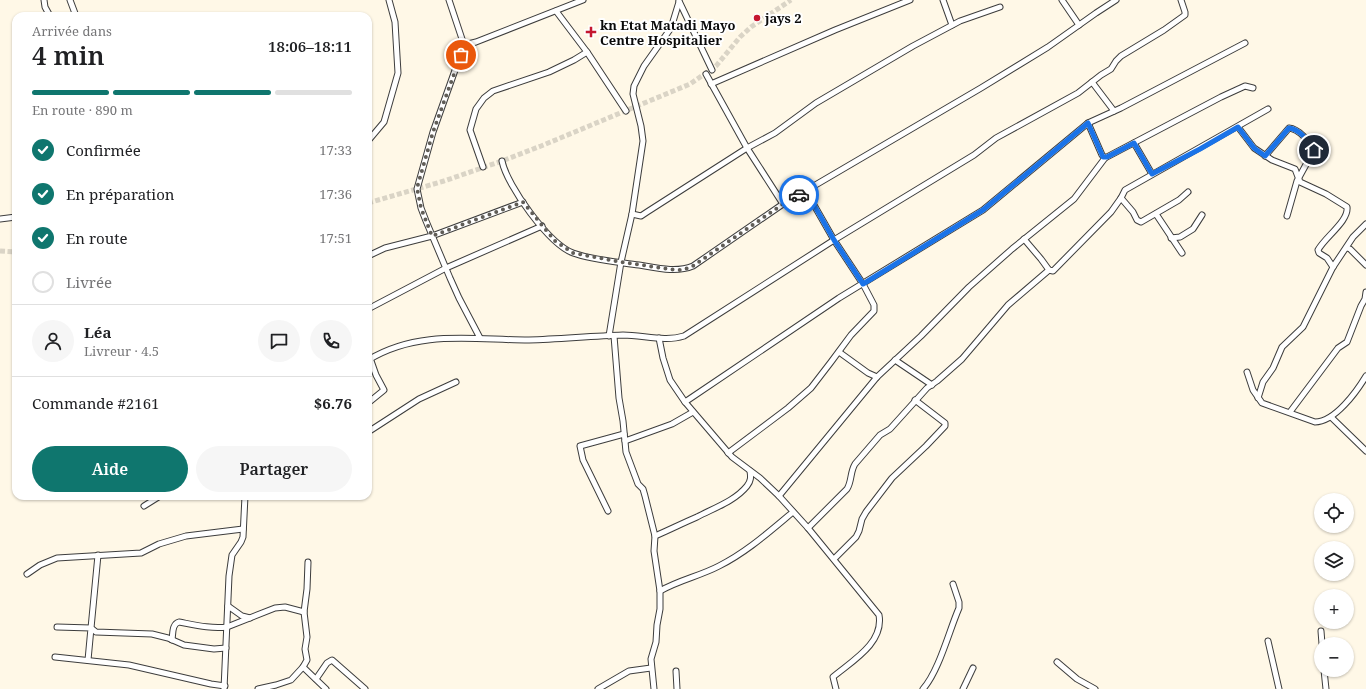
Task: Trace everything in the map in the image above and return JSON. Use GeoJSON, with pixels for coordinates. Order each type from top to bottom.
{"type":"FeatureCollection","features":[{"type":"Feature","properties":{"kind":"street"},"geometry":{"type":"LineString","coordinates":[[44,0],[48,12]]}},
{"type":"Feature","properties":{"kind":"street"},"geometry":{"type":"LineString","coordinates":[[70,0],[74,12]]}},
{"type":"Feature","properties":{"kind":"street"},"geometry":{"type":"LineString","coordinates":[[372,136],[384,122],[398,73],[395,22],[388,0]]}},
{"type":"Feature","properties":{"kind":"street"},"geometry":{"type":"LineString","coordinates":[[449,0],[464,45],[433,132],[417,188],[421,208],[432,236],[459,298],[480,338]]}},
{"type":"Feature","properties":{"kind":"street"},"geometry":{"type":"LineString","coordinates":[[464,45],[476,42],[556,11],[573,2],[583,0]]}},
{"type":"Feature","properties":{"kind":"street"},"geometry":{"type":"LineString","coordinates":[[711,84],[835,30],[910,0]]}},
{"type":"Feature","properties":{"kind":"street"},"geometry":{"type":"LineString","coordinates":[[943,0],[952,25]]}},
{"type":"Feature","properties":{"kind":"street"},"geometry":{"type":"LineString","coordinates":[[1062,0],[1079,25]]}},
{"type":"Feature","properties":{"kind":"street"},"geometry":{"type":"LineString","coordinates":[[502,161],[512,186],[523,202],[555,241],[573,253],[676,270],[688,268],[718,250],[783,204],[1048,47],[1116,0]]}},
{"type":"Feature","properties":{"kind":"street"},"geometry":{"type":"LineString","coordinates":[[372,357],[385,350],[399,345],[418,341],[460,337],[529,340],[612,336],[679,338],[691,333],[834,240],[964,162],[996,138],[1078,93],[1111,69],[1116,61],[1124,54],[1185,16],[1181,0]]}},
{"type":"Feature","properties":{"kind":"street"},"geometry":{"type":"LineString","coordinates":[[677,1],[712,70]]}},
{"type":"Feature","properties":{"kind":"street"},"geometry":{"type":"LineString","coordinates":[[654,689],[651,659],[656,642],[660,610],[660,591],[654,550],[655,536],[643,489],[638,484],[626,452],[612,336],[621,262],[632,214],[644,141],[642,126],[633,94],[634,86],[644,66],[671,28],[677,1]]}},
{"type":"Feature","properties":{"kind":"street"},"geometry":{"type":"LineString","coordinates":[[632,214],[641,216],[747,148],[775,133],[828,96],[913,46],[952,25],[1000,7]]}},
{"type":"Feature","properties":{"kind":"street"},"geometry":{"type":"LineString","coordinates":[[556,11],[587,52],[626,111]]}},
{"type":"Feature","properties":{"kind":"street"},"geometry":{"type":"LineString","coordinates":[[685,402],[815,314],[983,210],[1088,123],[1245,43]]}},
{"type":"Feature","properties":{"kind":"street"},"geometry":{"type":"LineString","coordinates":[[483,167],[470,130],[476,109],[484,98],[494,91],[549,72],[587,52]]}},
{"type":"Feature","properties":{"kind":"street"},"geometry":{"type":"LineString","coordinates":[[706,74],[747,148],[783,204]]}},
{"type":"Feature","properties":{"kind":"street"},"geometry":{"type":"LineString","coordinates":[[1092,82],[1114,111]]}},
{"type":"Feature","properties":{"kind":"street"},"geometry":{"type":"LineString","coordinates":[[779,496],[877,377],[921,336],[969,287],[1024,239],[1074,199],[1105,158],[1233,91],[1245,86],[1253,88]]}},
{"type":"Feature","properties":{"kind":"street"},"geometry":{"type":"LineString","coordinates":[[808,528],[847,489],[851,480],[852,469],[880,435],[890,428],[915,400],[962,359],[1008,305],[1049,270],[1053,271],[1069,255],[1111,212],[1125,190],[1200,149],[1268,109]]}},
{"type":"Feature","properties":{"kind":"street"},"geometry":{"type":"LineString","coordinates":[[1088,123],[1102,155],[1105,158]]}},
{"type":"Feature","properties":{"kind":"street"},"geometry":{"type":"LineString","coordinates":[[1238,127],[1254,148],[1265,156],[1295,169],[1298,178],[1302,183],[1347,206],[1346,216],[1318,250],[1319,253],[1329,259],[1333,267]]}},
{"type":"Feature","properties":{"kind":"street"},"geometry":{"type":"LineString","coordinates":[[1265,156],[1287,128],[1293,128],[1305,138],[1314,150],[1298,178],[1287,216]]}},
{"type":"Feature","properties":{"kind":"street"},"geometry":{"type":"LineString","coordinates":[[1134,143],[1152,174]]}},
{"type":"Feature","properties":{"kind":"street"},"geometry":{"type":"LineString","coordinates":[[728,453],[801,397],[819,378],[851,335],[874,311],[874,305],[863,284],[834,240],[806,191]]}},
{"type":"Feature","properties":{"kind":"street"},"geometry":{"type":"LineString","coordinates":[[1121,198],[1139,222],[1179,200],[1188,192]]}},
{"type":"Feature","properties":{"kind":"street"},"geometry":{"type":"LineString","coordinates":[[372,254],[385,248],[432,236],[523,202]]}},
{"type":"Feature","properties":{"kind":"street"},"geometry":{"type":"LineString","coordinates":[[1156,214],[1182,253]]}},
{"type":"Feature","properties":{"kind":"street"},"geometry":{"type":"LineString","coordinates":[[1171,238],[1180,237],[1193,229],[1202,215]]}},
{"type":"Feature","properties":{"kind":"street"},"geometry":{"type":"LineString","coordinates":[[0,219],[12,218]]}},
{"type":"Feature","properties":{"kind":"street"},"geometry":{"type":"LineString","coordinates":[[1258,398],[1263,382],[1273,368],[1282,346],[1303,327],[1333,267],[1354,237],[1366,224]]}},
{"type":"Feature","properties":{"kind":"street"},"geometry":{"type":"LineString","coordinates":[[372,306],[446,268],[542,226]]}},
{"type":"Feature","properties":{"kind":"street"},"geometry":{"type":"LineString","coordinates":[[1024,239],[1049,270]]}},
{"type":"Feature","properties":{"kind":"street"},"geometry":{"type":"LineString","coordinates":[[1347,248],[1366,265]]}},
{"type":"Feature","properties":{"kind":"street"},"geometry":{"type":"LineString","coordinates":[[1290,412],[1338,348],[1347,342],[1365,299],[1366,292]]}},
{"type":"Feature","properties":{"kind":"street"},"geometry":{"type":"LineString","coordinates":[[659,338],[670,380],[685,402],[728,453],[779,496],[794,512],[879,615],[880,625],[875,638],[868,647],[845,668],[833,676],[836,689]]}},
{"type":"Feature","properties":{"kind":"street"},"geometry":{"type":"LineString","coordinates":[[839,352],[868,373],[877,377]]}},
{"type":"Feature","properties":{"kind":"street"},"geometry":{"type":"LineString","coordinates":[[895,360],[932,385]]}},
{"type":"Feature","properties":{"kind":"street"},"geometry":{"type":"LineString","coordinates":[[372,366],[384,390],[372,400]]}},
{"type":"Feature","properties":{"kind":"street"},"geometry":{"type":"LineString","coordinates":[[1247,372],[1253,390],[1258,398],[1265,404],[1315,422],[1330,417],[1339,410],[1362,383],[1366,376]]}},
{"type":"Feature","properties":{"kind":"street"},"geometry":{"type":"LineString","coordinates":[[372,429],[419,399],[456,382]]}},
{"type":"Feature","properties":{"kind":"street"},"geometry":{"type":"LineString","coordinates":[[834,559],[856,538],[862,519],[866,512],[892,478],[945,426],[945,423],[915,400]]}},
{"type":"Feature","properties":{"kind":"street"},"geometry":{"type":"LineString","coordinates":[[624,441],[672,424],[693,412]]}},
{"type":"Feature","properties":{"kind":"street"},"geometry":{"type":"LineString","coordinates":[[1330,417],[1366,451]]}},
{"type":"Feature","properties":{"kind":"street"},"geometry":{"type":"LineString","coordinates":[[608,511],[583,460],[580,446],[624,434]]}},
{"type":"Feature","properties":{"kind":"street"},"geometry":{"type":"LineString","coordinates":[[655,536],[728,501],[748,485],[752,477],[750,471]]}},
{"type":"Feature","properties":{"kind":"street"},"geometry":{"type":"LineString","coordinates":[[144,506],[154,500]]}},
{"type":"Feature","properties":{"kind":"street"},"geometry":{"type":"LineString","coordinates":[[55,657],[129,665],[224,687],[229,576],[231,561],[235,550],[241,542],[245,500]]}},
{"type":"Feature","properties":{"kind":"street"},"geometry":{"type":"LineString","coordinates":[[660,591],[718,567],[732,559],[794,512]]}},
{"type":"Feature","properties":{"kind":"street"},"geometry":{"type":"LineString","coordinates":[[28,574],[40,565],[66,557],[141,553],[159,544],[186,536],[243,529]]}},
{"type":"Feature","properties":{"kind":"street"},"geometry":{"type":"LineString","coordinates":[[88,660],[98,555]]}},
{"type":"Feature","properties":{"kind":"street"},"geometry":{"type":"LineString","coordinates":[[258,689],[288,682],[295,677],[307,660],[305,649],[307,637],[304,612],[308,562]]}},
{"type":"Feature","properties":{"kind":"street"},"geometry":{"type":"LineString","coordinates":[[923,689],[943,652],[959,608],[959,602],[953,584]]}},
{"type":"Feature","properties":{"kind":"street"},"geometry":{"type":"LineString","coordinates":[[228,606],[242,616],[251,618]]}},
{"type":"Feature","properties":{"kind":"street"},"geometry":{"type":"LineString","coordinates":[[172,640],[176,622],[211,627],[227,627],[280,607],[304,612]]}},
{"type":"Feature","properties":{"kind":"street"},"geometry":{"type":"LineString","coordinates":[[57,627],[91,628],[96,632],[152,634],[184,645],[214,649],[226,648]]}},
{"type":"Feature","properties":{"kind":"street"},"geometry":{"type":"LineString","coordinates":[[1321,631],[1321,637]]}},
{"type":"Feature","properties":{"kind":"street"},"geometry":{"type":"LineString","coordinates":[[1268,641],[1279,689]]}},
{"type":"Feature","properties":{"kind":"street"},"geometry":{"type":"LineString","coordinates":[[316,679],[327,662],[332,660],[365,689]]}},
{"type":"Feature","properties":{"kind":"street"},"geometry":{"type":"LineString","coordinates":[[1057,662],[1095,689]]}},
{"type":"Feature","properties":{"kind":"street"},"geometry":{"type":"LineString","coordinates":[[303,667],[326,689]]}},
{"type":"Feature","properties":{"kind":"street"},"geometry":{"type":"LineString","coordinates":[[598,689],[625,672],[651,668]]}},
{"type":"Feature","properties":{"kind":"street"},"geometry":{"type":"LineString","coordinates":[[963,689],[973,668]]}},
{"type":"Feature","properties":{"kind":"street"},"geometry":{"type":"LineString","coordinates":[[676,671],[677,689]]}},
{"type":"Feature","properties":{"kind":"street"},"geometry":{"type":"LineString","coordinates":[[1325,677],[1326,689]]}},
{"type":"Feature","properties":{"kind":"tunnel"},"geometry":{"type":"LineString","coordinates":[[372,202],[444,181],[502,161],[690,84],[716,66],[740,37],[751,27],[791,0]]}},
{"type":"Feature","properties":{"kind":"tunnel"},"geometry":{"type":"LineString","coordinates":[[0,251],[12,252]]}},
{"type":"Feature","properties":{"kind":"way so far"},"geometry":{"type":"LineString","coordinates":[[461,55],[433,132],[417,188],[421,208],[432,236],[523,202],[548,234],[564,248],[573,253],[658,268],[683,270],[693,266],[724,246],[783,204],[799,195]]}},
{"type":"Feature","properties":{"kind":"place","name":"jays 2"},"geometry":{"type":"Point","coordinates":[757,18]}},
{"type":"Feature","properties":{"kind":"place","name":"kn Etat Matadi Mayo Centre Hospitalier"},"geometry":{"type":"Point","coordinates":[591,32]}},
{"type":"Feature","properties":{"kind":"route"},"geometry":{"type":"LineString","coordinates":[[799,195],[806,191],[834,240],[863,284],[983,210],[1088,123],[1103,157],[1105,158],[1134,143],[1152,174],[1238,127],[1254,148],[1265,156],[1287,128],[1293,128],[1298,132],[1305,138],[1314,150]]}}]}
